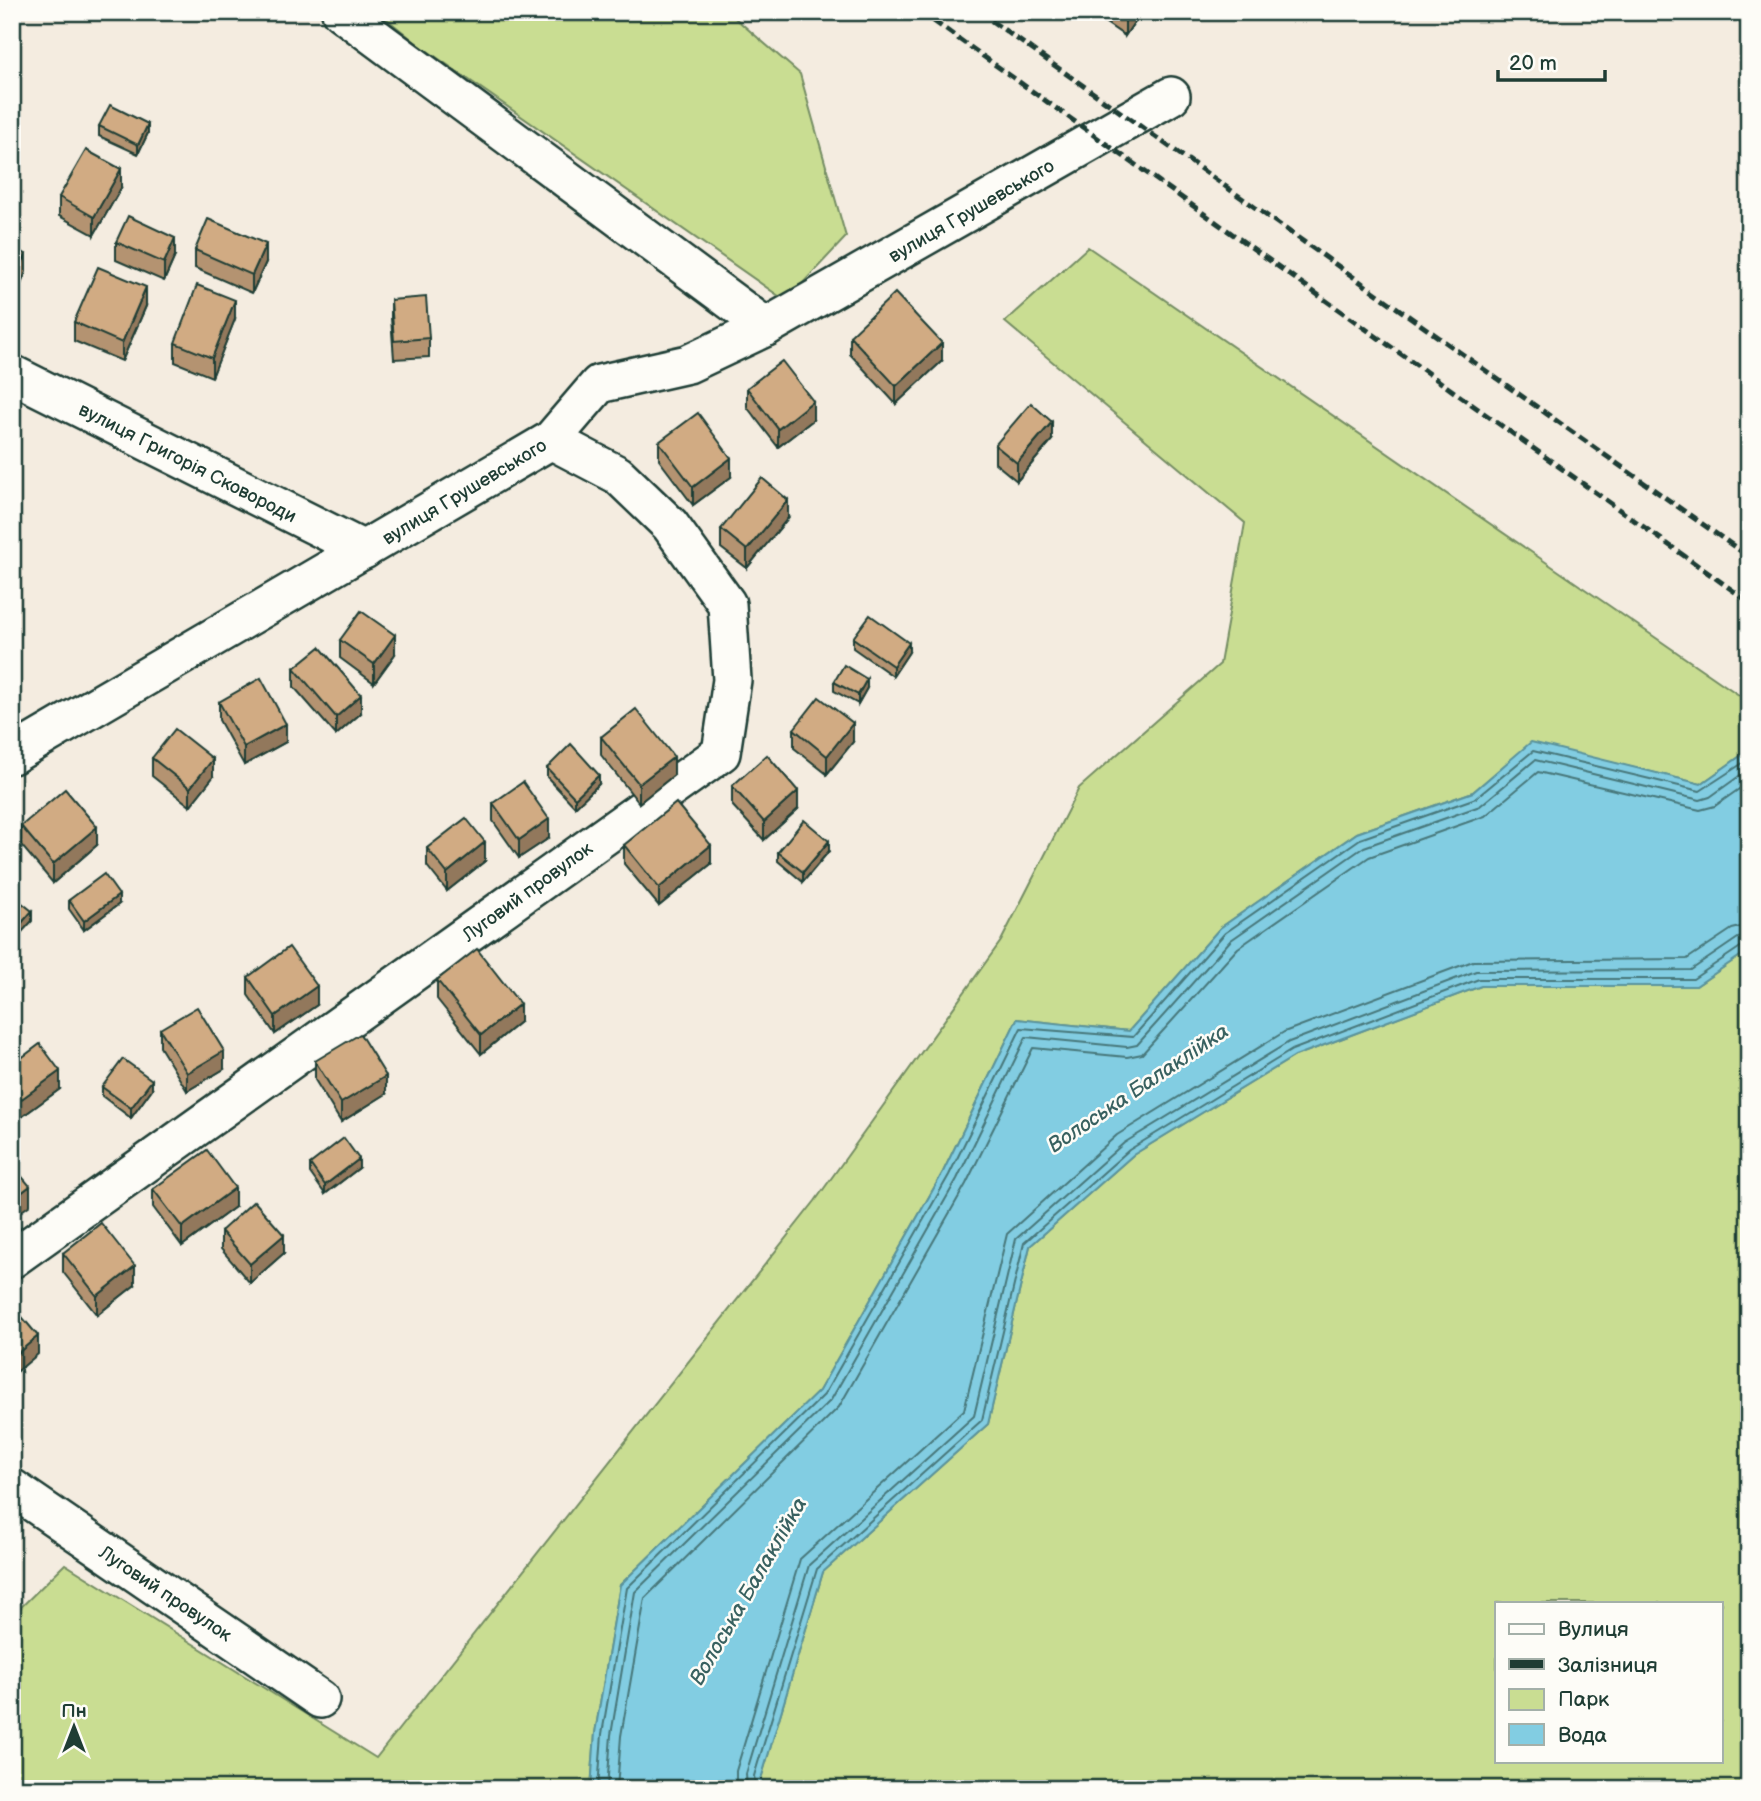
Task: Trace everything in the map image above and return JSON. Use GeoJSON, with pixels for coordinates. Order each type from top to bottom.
{"type":"FeatureCollection","features":[{"type":"Feature","properties":{"kind":"street"},"geometry":{"type":"LineString","coordinates":[[341,12],[766,327]]}},
{"type":"Feature","properties":{"kind":"street","name":"вулиця Грушевського"},"geometry":{"type":"LineString","coordinates":[[12,755],[551,440],[599,384],[688,364],[766,327],[1171,96]]}},
{"type":"Feature","properties":{"kind":"street","name":"вулиця Григорія Сковороди"},"geometry":{"type":"LineString","coordinates":[[12,374],[364,550]]}},
{"type":"Feature","properties":{"kind":"street","name":"Луговий провулок"},"geometry":{"type":"LineString","coordinates":[[12,1259],[721,752],[732,680],[727,604],[670,525],[618,475],[551,440]]}},
{"type":"Feature","properties":{"kind":"street","name":"Луговий провулок"},"geometry":{"type":"LineString","coordinates":[[12,1488],[320,1699]]}},
{"type":"Feature","properties":{"kind":"green space"},"geometry":{"type":"Polygon","coordinates":[[[378,12],[728,12],[800,74],[846,237],[786,301],[419,45],[378,12]]]}},
{"type":"Feature","properties":{"kind":"green space"},"geometry":{"type":"Polygon","coordinates":[[[1088,247],[1749,702],[1749,750],[1701,784],[1531,743],[1473,792],[1357,833],[1220,928],[1129,1031],[1017,1019],[943,1172],[819,1391],[620,1585],[595,1733],[591,1789],[12,1789],[12,1616],[65,1564],[376,1758],[815,1201],[1001,941],[1079,788],[1220,664],[1245,523],[1005,322],[1088,247]]]}},
{"type":"Feature","properties":{"kind":"green space"},"geometry":{"type":"Polygon","coordinates":[[[1749,950],[1749,1789],[764,1789],[761,1779],[823,1572],[988,1424],[1030,1246],[1133,1155],[1295,1056],[1481,986],[1696,986],[1749,950]]]}},
{"type":"Feature","properties":{"kind":"water","name":"Волоська Балаклійка"},"geometry":{"type":"Polygon","coordinates":[[[1531,742],[1701,784],[1749,750],[1749,950],[1696,986],[1481,986],[1295,1056],[1133,1155],[1030,1246],[988,1424],[823,1572],[761,1779],[764,1789],[591,1789],[595,1733],[620,1585],[819,1391],[943,1172],[1017,1019],[1129,1031],[1220,928],[1357,833],[1473,792],[1531,742]]]}},
{"type":"Feature","properties":{"kind":"building"},"geometry":{"type":"Polygon","coordinates":[[[110,105],[148,124],[138,145],[99,126],[110,105]]]}},
{"type":"Feature","properties":{"kind":"building"},"geometry":{"type":"Polygon","coordinates":[[[86,150],[121,169],[94,217],[59,197],[86,150]]]}},
{"type":"Feature","properties":{"kind":"building"},"geometry":{"type":"Polygon","coordinates":[[[128,216],[175,238],[164,263],[116,242],[128,216]]]}},
{"type":"Feature","properties":{"kind":"building"},"geometry":{"type":"Polygon","coordinates":[[[208,219],[266,244],[252,275],[195,250],[208,219]]]}},
{"type":"Feature","properties":{"kind":"building"},"geometry":{"type":"Polygon","coordinates":[[[12,248],[26,254],[12,287],[12,248]]]}},
{"type":"Feature","properties":{"kind":"building"},"geometry":{"type":"Polygon","coordinates":[[[98,267],[146,287],[122,343],[74,322],[98,267]]]}},
{"type":"Feature","properties":{"kind":"building"},"geometry":{"type":"Polygon","coordinates":[[[197,285],[235,300],[212,358],[175,343],[197,285]]]}},
{"type":"Feature","properties":{"kind":"building"},"geometry":{"type":"Polygon","coordinates":[[[895,293],[942,343],[896,386],[850,336],[895,293]]]}},
{"type":"Feature","properties":{"kind":"building"},"geometry":{"type":"Polygon","coordinates":[[[426,297],[429,338],[394,341],[391,300],[426,297]]]}},
{"type":"Feature","properties":{"kind":"building"},"geometry":{"type":"Polygon","coordinates":[[[782,361],[813,401],[778,429],[747,388],[782,361]]]}},
{"type":"Feature","properties":{"kind":"building"},"geometry":{"type":"Polygon","coordinates":[[[1031,403],[1052,422],[1017,463],[995,445],[1031,403]]]}},
{"type":"Feature","properties":{"kind":"building"},"geometry":{"type":"Polygon","coordinates":[[[698,413],[731,458],[693,487],[659,442],[698,413]]]}},
{"type":"Feature","properties":{"kind":"building"},"geometry":{"type":"Polygon","coordinates":[[[762,478],[788,500],[747,550],[721,529],[762,478]]]}},
{"type":"Feature","properties":{"kind":"building"},"geometry":{"type":"Polygon","coordinates":[[[361,611],[395,635],[374,664],[340,640],[361,611]]]}},
{"type":"Feature","properties":{"kind":"building"},"geometry":{"type":"Polygon","coordinates":[[[870,615],[909,643],[893,666],[853,638],[870,615]]]}},
{"type":"Feature","properties":{"kind":"building"},"geometry":{"type":"Polygon","coordinates":[[[320,647],[361,695],[336,717],[294,668],[320,647]]]}},
{"type":"Feature","properties":{"kind":"building"},"geometry":{"type":"Polygon","coordinates":[[[844,665],[867,679],[858,695],[834,682],[844,665]]]}},
{"type":"Feature","properties":{"kind":"building"},"geometry":{"type":"Polygon","coordinates":[[[261,678],[286,724],[244,747],[219,702],[261,678]]]}},
{"type":"Feature","properties":{"kind":"building"},"geometry":{"type":"Polygon","coordinates":[[[819,697],[853,723],[827,756],[794,729],[819,697]]]}},
{"type":"Feature","properties":{"kind":"building"},"geometry":{"type":"Polygon","coordinates":[[[636,709],[674,757],[639,784],[601,737],[636,709]]]}},
{"type":"Feature","properties":{"kind":"building"},"geometry":{"type":"Polygon","coordinates":[[[175,729],[213,759],[190,788],[152,758],[175,729]]]}},
{"type":"Feature","properties":{"kind":"building"},"geometry":{"type":"Polygon","coordinates":[[[571,744],[599,775],[575,798],[547,768],[571,744]]]}},
{"type":"Feature","properties":{"kind":"building"},"geometry":{"type":"Polygon","coordinates":[[[767,755],[798,791],[764,822],[732,786],[767,755]]]}},
{"type":"Feature","properties":{"kind":"building"},"geometry":{"type":"Polygon","coordinates":[[[523,782],[549,819],[519,840],[493,803],[523,782]]]}},
{"type":"Feature","properties":{"kind":"building"},"geometry":{"type":"Polygon","coordinates":[[[65,789],[97,827],[53,864],[21,826],[65,789]]]}},
{"type":"Feature","properties":{"kind":"building"},"geometry":{"type":"Polygon","coordinates":[[[676,803],[711,845],[659,888],[624,845],[676,803]]]}},
{"type":"Feature","properties":{"kind":"building"},"geometry":{"type":"Polygon","coordinates":[[[466,818],[485,842],[447,873],[427,848],[466,818]]]}},
{"type":"Feature","properties":{"kind":"building"},"geometry":{"type":"Polygon","coordinates":[[[804,820],[829,841],[803,872],[778,852],[804,820]]]}},
{"type":"Feature","properties":{"kind":"building"},"geometry":{"type":"Polygon","coordinates":[[[104,874],[119,895],[84,921],[69,900],[104,874]]]}},
{"type":"Feature","properties":{"kind":"building"},"geometry":{"type":"Polygon","coordinates":[[[12,895],[32,911],[12,934],[12,895]]]}},
{"type":"Feature","properties":{"kind":"building"},"geometry":{"type":"Polygon","coordinates":[[[289,947],[317,986],[275,1016],[248,977],[289,947]]]}},
{"type":"Feature","properties":{"kind":"building"},"geometry":{"type":"Polygon","coordinates":[[[477,949],[520,1004],[481,1035],[437,980],[477,949]]]}},
{"type":"Feature","properties":{"kind":"building"},"geometry":{"type":"Polygon","coordinates":[[[197,1007],[224,1051],[187,1073],[160,1029],[197,1007]]]}},
{"type":"Feature","properties":{"kind":"building"},"geometry":{"type":"Polygon","coordinates":[[[360,1034],[386,1076],[341,1103],[315,1061],[360,1034]]]}},
{"type":"Feature","properties":{"kind":"building"},"geometry":{"type":"Polygon","coordinates":[[[40,1044],[60,1071],[16,1103],[12,1098],[12,1065],[40,1044]]]}},
{"type":"Feature","properties":{"kind":"building"},"geometry":{"type":"Polygon","coordinates":[[[123,1059],[152,1080],[131,1108],[102,1087],[123,1059]]]}},
{"type":"Feature","properties":{"kind":"building"},"geometry":{"type":"Polygon","coordinates":[[[344,1138],[359,1159],[325,1185],[310,1164],[344,1138]]]}},
{"type":"Feature","properties":{"kind":"building"},"geometry":{"type":"Polygon","coordinates":[[[207,1150],[235,1188],[182,1227],[153,1189],[207,1150]]]}},
{"type":"Feature","properties":{"kind":"building"},"geometry":{"type":"Polygon","coordinates":[[[12,1165],[30,1186],[12,1200],[12,1165]]]}},
{"type":"Feature","properties":{"kind":"building"},"geometry":{"type":"Polygon","coordinates":[[[254,1201],[284,1235],[250,1264],[221,1231],[254,1201]]]}},
{"type":"Feature","properties":{"kind":"building"},"geometry":{"type":"Polygon","coordinates":[[[101,1223],[135,1266],[97,1296],[63,1253],[101,1223]]]}},
{"type":"Feature","properties":{"kind":"building"},"geometry":{"type":"Polygon","coordinates":[[[12,1305],[38,1336],[12,1358],[12,1305]]]}},
{"type":"Feature","properties":{"kind":"railway"},"geometry":{"type":"LineString","coordinates":[[921,12],[1749,602]]}},
{"type":"Feature","properties":{"kind":"railway"},"geometry":{"type":"LineString","coordinates":[[979,12],[1749,557]]}}]}
